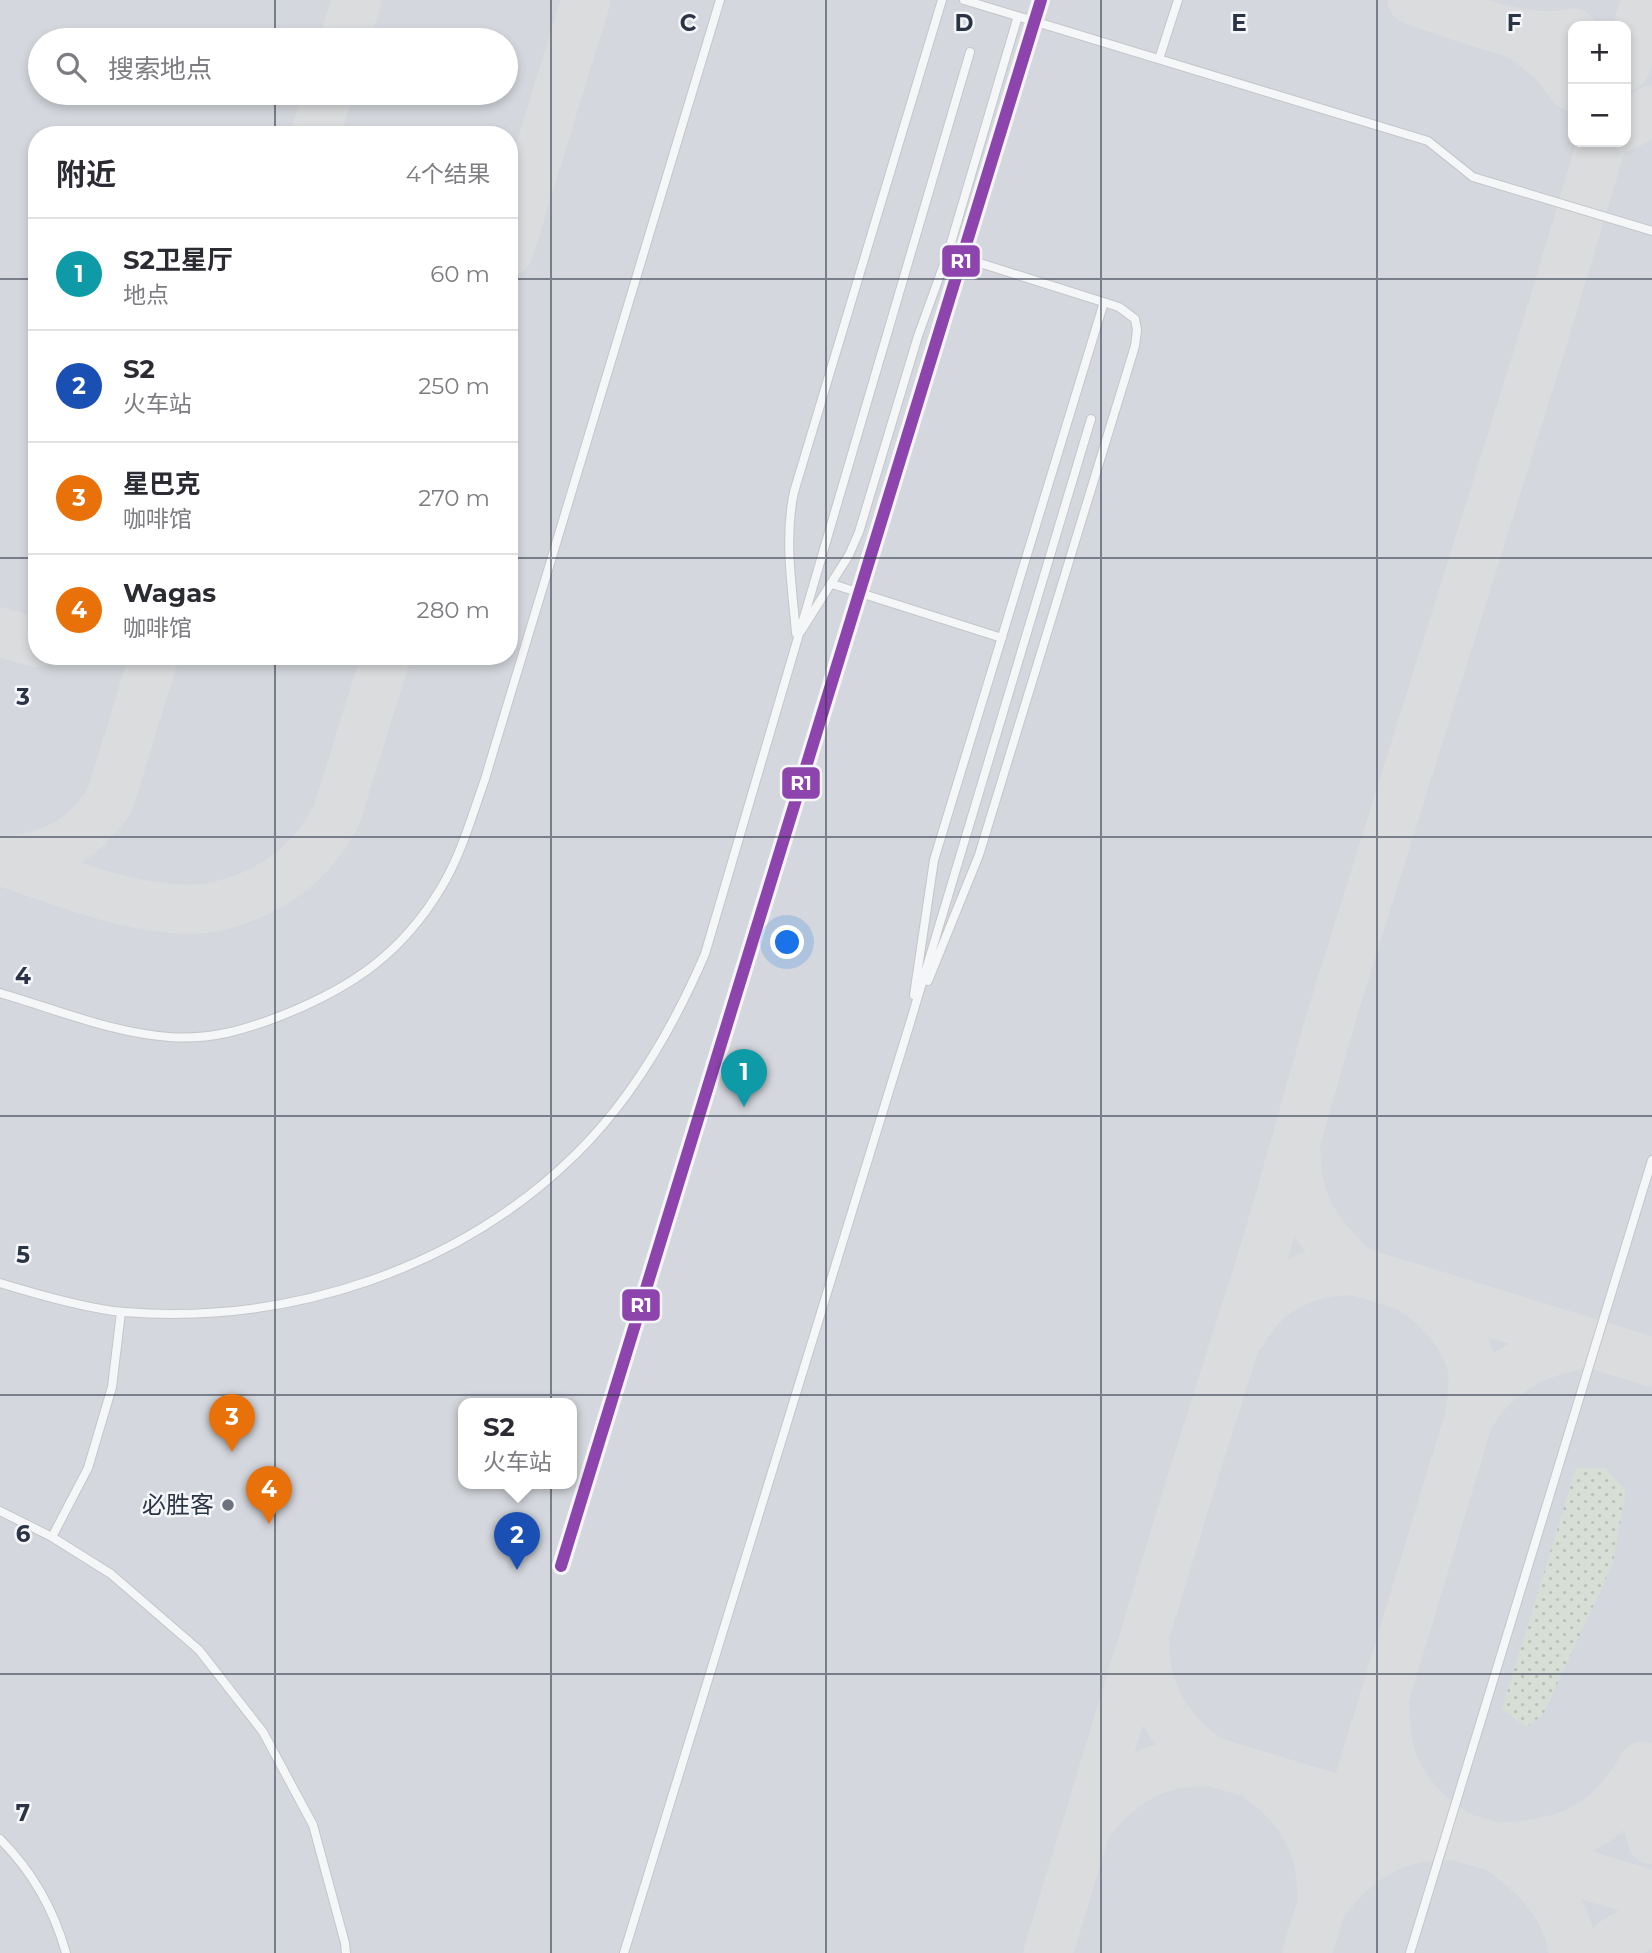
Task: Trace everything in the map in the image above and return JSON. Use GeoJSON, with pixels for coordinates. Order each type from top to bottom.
{"type":"FeatureCollection","features":[{"type":"Feature","properties":{"kind":"lane"},"geometry":{"type":"LineString","coordinates":[[0,993],[130,1032],[169,1037],[217,1036],[257,1025],[323,997],[367,971],[392,951],[418,922],[442,887],[459,851],[485,779],[720,0]]}},
{"type":"Feature","properties":{"kind":"lane"},"geometry":{"type":"LineString","coordinates":[[796,639],[789,539],[792,502],[942,0]]}},
{"type":"Feature","properties":{"kind":"lane"},"geometry":{"type":"LineString","coordinates":[[964,0],[1428,141],[1473,177],[1652,232]]}},
{"type":"Feature","properties":{"kind":"lane"},"geometry":{"type":"LineString","coordinates":[[1159,59],[1178,0]]}},
{"type":"Feature","properties":{"kind":"lane"},"geometry":{"type":"LineString","coordinates":[[796,639],[832,584],[859,532],[918,335],[948,253],[1018,16]]}},
{"type":"Feature","properties":{"kind":"lane"},"geometry":{"type":"LineString","coordinates":[[0,1283],[32,1293],[121,1312],[181,1315],[252,1310],[315,1299],[385,1275],[445,1249],[495,1220],[536,1190],[577,1153],[610,1116],[652,1057],[683,1005],[705,954],[970,52]]}},
{"type":"Feature","properties":{"kind":"lane"},"geometry":{"type":"LineString","coordinates":[[911,1023],[979,855],[1135,346],[1137,330],[1135,318],[1119,307],[948,253]]}},
{"type":"Feature","properties":{"kind":"lane"},"geometry":{"type":"LineString","coordinates":[[911,1023],[934,860],[1104,302]]}},
{"type":"Feature","properties":{"kind":"lane"},"geometry":{"type":"LineString","coordinates":[[624,1953],[911,1023],[1091,419]]}},
{"type":"Feature","properties":{"kind":"lane"},"geometry":{"type":"LineString","coordinates":[[832,584],[1002,638]]}},
{"type":"Feature","properties":{"kind":"lane"},"geometry":{"type":"LineString","coordinates":[[1410,1953],[1652,1160]]}},
{"type":"Feature","properties":{"kind":"lane"},"geometry":{"type":"LineString","coordinates":[[52,1537],[88,1468],[112,1387],[121,1312]]}},
{"type":"Feature","properties":{"kind":"lane"},"geometry":{"type":"LineString","coordinates":[[0,1511],[52,1537],[111,1574],[199,1650],[263,1732],[313,1825],[346,1953]]}},
{"type":"Feature","properties":{"kind":"lane"},"geometry":{"type":"LineString","coordinates":[[0,1839],[29,1872],[60,1933],[66,1953]]}},
{"type":"Feature","properties":{"kind":"shaded area"},"geometry":{"type":"Polygon","coordinates":[[[0,0],[1652,0],[1652,1953],[0,1953],[0,0]]]}},
{"type":"Feature","properties":{"kind":"shaded area"},"geometry":{"type":"Polygon","coordinates":[[[1576,1468],[1605,1468],[1626,1491],[1613,1563],[1543,1715],[1526,1727],[1502,1709],[1576,1468]]]}},
{"type":"Feature","properties":{"kind":"taxiway"},"geometry":{"type":"LineString","coordinates":[[348,28],[357,0]]}},
{"type":"Feature","properties":{"kind":"taxiway"},"geometry":{"type":"LineString","coordinates":[[518,222],[586,0]]}},
{"type":"Feature","properties":{"kind":"taxiway"},"geometry":{"type":"LineString","coordinates":[[1412,0],[1513,32],[1554,36],[1568,34]]}},
{"type":"Feature","properties":{"kind":"taxiway"},"geometry":{"type":"LineString","coordinates":[[1631,50],[1646,0]]}},
{"type":"Feature","properties":{"kind":"taxiway"},"geometry":{"type":"LineString","coordinates":[[1518,34],[1552,60],[1571,84]]}},
{"type":"Feature","properties":{"kind":"taxiway"},"geometry":{"type":"LineString","coordinates":[[318,126],[324,105]]}},
{"type":"Feature","properties":{"kind":"taxiway"},"geometry":{"type":"LineString","coordinates":[[1631,123],[1652,110]]}},
{"type":"Feature","properties":{"kind":"taxiway"},"geometry":{"type":"LineString","coordinates":[[1048,1953],[1267,1243],[1333,1011],[1601,147]]}},
{"type":"Feature","properties":{"kind":"taxiway"},"geometry":{"type":"LineString","coordinates":[[0,632],[28,640]]}},
{"type":"Feature","properties":{"kind":"taxiway"},"geometry":{"type":"LineString","coordinates":[[3,862],[37,855],[64,845],[99,815],[110,800],[151,665]]}},
{"type":"Feature","properties":{"kind":"taxiway"},"geometry":{"type":"LineString","coordinates":[[0,861],[96,893],[172,909],[216,907],[261,891],[299,865],[319,843],[336,817],[383,665]]}},
{"type":"Feature","properties":{"kind":"taxiway"},"geometry":{"type":"LineString","coordinates":[[1296,1152],[1300,1188],[1312,1219],[1331,1245],[1357,1271]]}},
{"type":"Feature","properties":{"kind":"taxiway"},"geometry":{"type":"LineString","coordinates":[[1243,1332],[1264,1304],[1291,1285],[1323,1273],[1357,1271],[1652,1362]]}},
{"type":"Feature","properties":{"kind":"taxiway"},"geometry":{"type":"LineString","coordinates":[[1307,1953],[1469,1418],[1473,1376],[1467,1352],[1447,1321],[1411,1288]]}},
{"type":"Feature","properties":{"kind":"taxiway"},"geometry":{"type":"LineString","coordinates":[[1469,1418],[1492,1387],[1521,1365],[1554,1351],[1592,1343]]}},
{"type":"Feature","properties":{"kind":"taxiway"},"geometry":{"type":"LineString","coordinates":[[1145,1641],[1149,1677],[1162,1710],[1183,1738],[1211,1761],[1652,1895]]}},
{"type":"Feature","properties":{"kind":"taxiway"},"geometry":{"type":"LineString","coordinates":[[1385,1708],[1389,1745],[1400,1777],[1420,1805],[1449,1829]]}},
{"type":"Feature","properties":{"kind":"taxiway"},"geometry":{"type":"LineString","coordinates":[[1090,1823],[1114,1795],[1145,1775],[1173,1765],[1211,1761]]}},
{"type":"Feature","properties":{"kind":"taxiway"},"geometry":{"type":"LineString","coordinates":[[1643,1766],[1644,1804],[1652,1840]]}},
{"type":"Feature","properties":{"kind":"taxiway"},"geometry":{"type":"LineString","coordinates":[[1573,1953],[1564,1920],[1547,1892],[1524,1868],[1496,1847],[1544,1842],[1583,1829],[1615,1805],[1643,1766]]}},
{"type":"Feature","properties":{"kind":"taxiway"},"geometry":{"type":"LineString","coordinates":[[1257,1777],[1286,1801],[1306,1829],[1318,1861],[1322,1898]]}},
{"type":"Feature","properties":{"kind":"taxiway"},"geometry":{"type":"LineString","coordinates":[[1324,1903],[1348,1875],[1377,1853],[1411,1839],[1448,1836]]}},
{"type":"Feature","properties":{"kind":"taxiway"},"geometry":{"type":"LineString","coordinates":[[1602,1953],[1618,1939],[1652,1921]]}},
{"type":"Feature","properties":{"kind":"transit line","name":"R1"},"geometry":{"type":"LineString","coordinates":[[561,1566],[1041,0]]}},
{"type":"Feature","properties":{"kind":"place","name":"S2卫星厅"},"geometry":{"type":"Point","coordinates":[744,1107]}},
{"type":"Feature","properties":{"kind":"place","name":"星巴克"},"geometry":{"type":"Point","coordinates":[232,1452]}},
{"type":"Feature","properties":{"kind":"place","name":"必胜客"},"geometry":{"type":"Point","coordinates":[228,1505]}},
{"type":"Feature","properties":{"kind":"place","name":"Wagas"},"geometry":{"type":"Point","coordinates":[269,1524]}},
{"type":"Feature","properties":{"kind":"place","name":"S2"},"geometry":{"type":"Point","coordinates":[517,1570]}}]}
